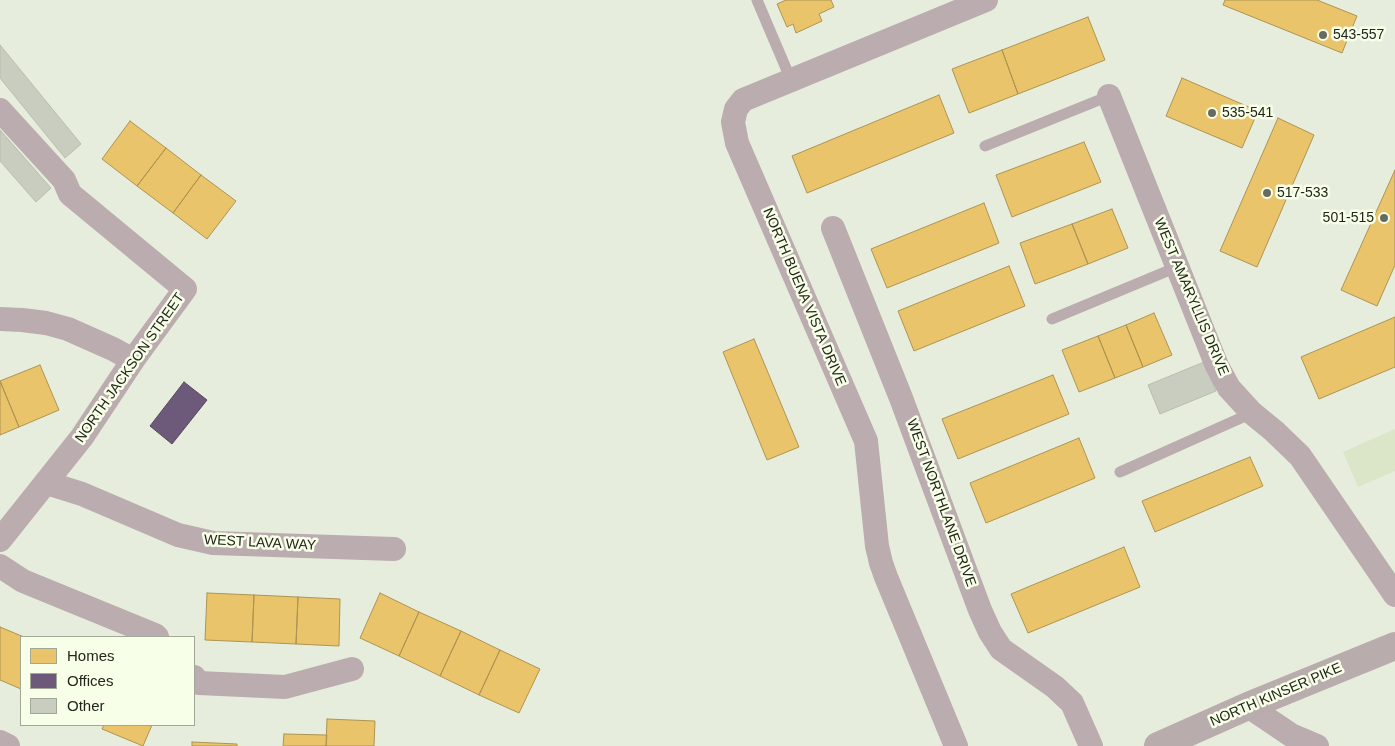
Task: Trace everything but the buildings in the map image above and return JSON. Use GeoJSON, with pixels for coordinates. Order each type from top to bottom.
{"type":"FeatureCollection","features":[{"type":"Feature","properties":{"kind":"street","name":"NORTH BUENA VISTA DRIVE"},"geometry":{"type":"LineString","coordinates":[[956,746],[881,563],[877,546],[866,441],[737,143],[733,122],[736,109],[743,100],[986,0]]}},
{"type":"Feature","properties":{"kind":"street","name":"WEST AMARYLLIS DRIVE"},"geometry":{"type":"LineString","coordinates":[[1109,96],[1217,366],[1230,388],[1252,413],[1300,456],[1395,595]]}},
{"type":"Feature","properties":{"kind":"street","name":"NORTH JACKSON STREET"},"geometry":{"type":"LineString","coordinates":[[0,110],[64,180],[70,194],[185,289],[133,360],[82,437],[0,540]]}},
{"type":"Feature","properties":{"kind":"street","name":"WEST NORTHLANE DRIVE"},"geometry":{"type":"LineString","coordinates":[[833,228],[901,398],[980,610],[990,632],[1001,649],[1055,687],[1072,703],[1089,741]]}},
{"type":"Feature","properties":{"kind":"street"},"geometry":{"type":"LineString","coordinates":[[0,319],[46,323],[68,329],[133,360]]}},
{"type":"Feature","properties":{"kind":"street","name":"WEST LAVA WAY"},"geometry":{"type":"LineString","coordinates":[[47,483],[82,494],[178,535],[212,543],[394,549]]}},
{"type":"Feature","properties":{"kind":"street"},"geometry":{"type":"LineString","coordinates":[[0,566],[23,581],[156,636]]}},
{"type":"Feature","properties":{"kind":"street","name":"NORTH KINSER PIKE"},"geometry":{"type":"LineString","coordinates":[[1158,746],[1248,706],[1395,646]]}},
{"type":"Feature","properties":{"kind":"street"},"geometry":{"type":"LineString","coordinates":[[195,678],[199,683],[285,688],[352,669]]}},
{"type":"Feature","properties":{"kind":"street"},"geometry":{"type":"LineString","coordinates":[[1248,706],[1292,735],[1317,746]]}},
{"type":"Feature","properties":{"kind":"street"},"geometry":{"type":"LineString","coordinates":[[0,742],[8,746]]}},
{"type":"Feature","properties":{"kind":"lane"},"geometry":{"type":"LineString","coordinates":[[757,0],[791,80]]}},
{"type":"Feature","properties":{"kind":"lane"},"geometry":{"type":"LineString","coordinates":[[985,146],[1109,96]]}},
{"type":"Feature","properties":{"kind":"lane"},"geometry":{"type":"LineString","coordinates":[[1052,319],[1177,267]]}},
{"type":"Feature","properties":{"kind":"lane"},"geometry":{"type":"LineString","coordinates":[[1120,472],[1252,413]]}},
{"type":"Feature","properties":{"kind":"green space"},"geometry":{"type":"Polygon","coordinates":[[[1395,429],[1395,471],[1358,487],[1343,452],[1395,429]]]}},
{"type":"Feature","properties":{"kind":"place","name":"543-557"},"geometry":{"type":"Point","coordinates":[1323,35]}},
{"type":"Feature","properties":{"kind":"place","name":"535-541"},"geometry":{"type":"Point","coordinates":[1212,113]}},
{"type":"Feature","properties":{"kind":"place","name":"517-533"},"geometry":{"type":"Point","coordinates":[1267,193]}},
{"type":"Feature","properties":{"kind":"place","name":"501-515"},"geometry":{"type":"Point","coordinates":[1384,218]}}]}
